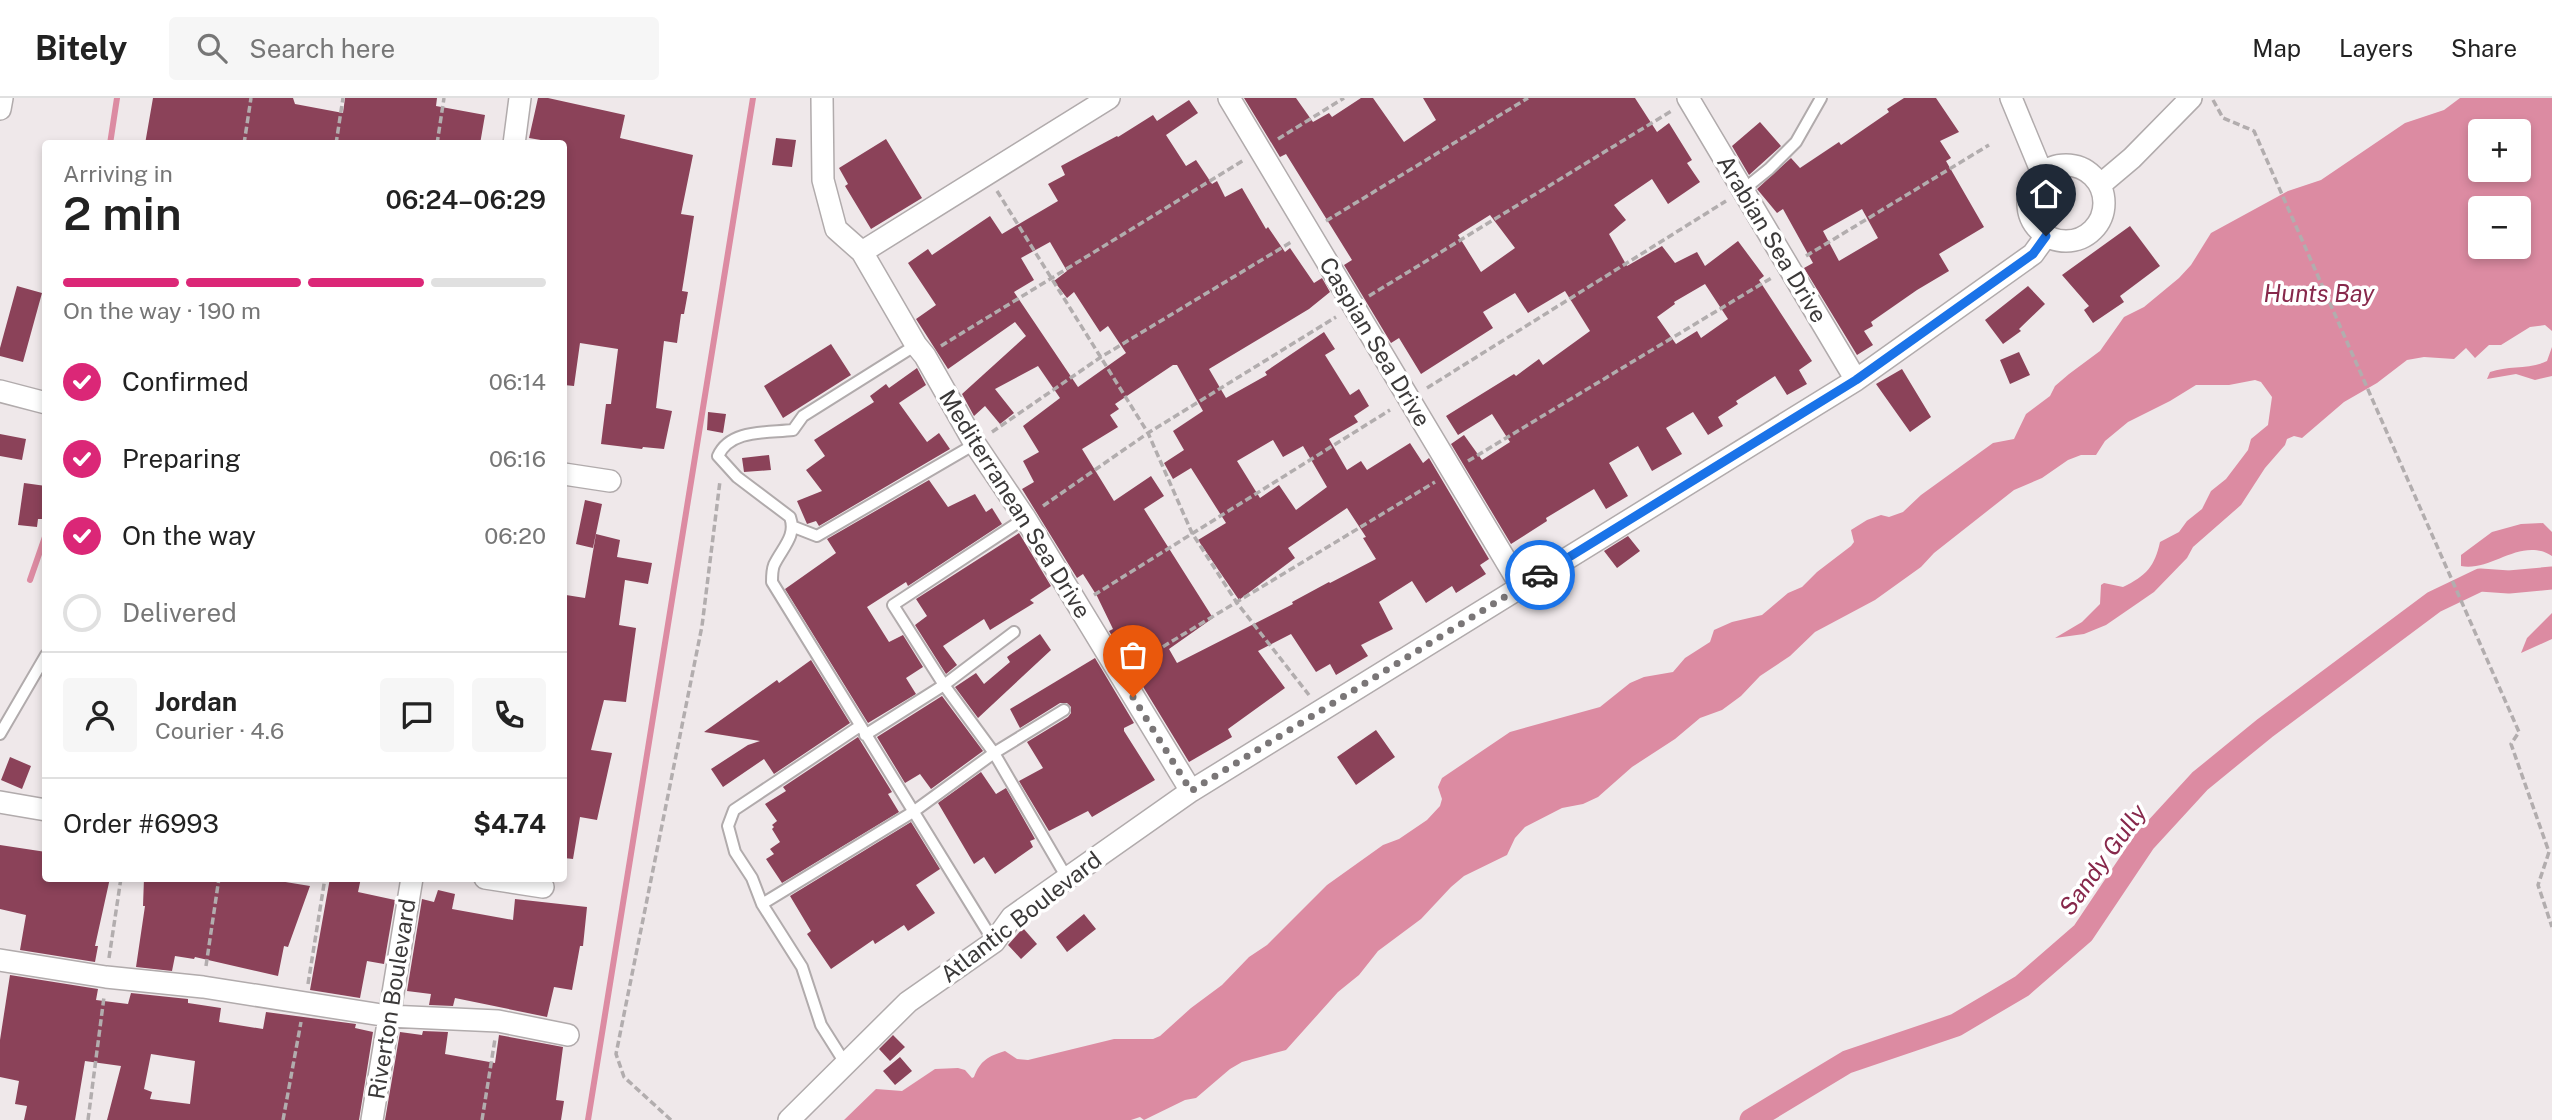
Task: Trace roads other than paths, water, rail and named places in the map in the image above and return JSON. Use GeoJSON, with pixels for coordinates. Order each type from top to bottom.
{"type":"FeatureCollection","features":[{"type":"Feature","properties":{"kind":"street"},"geometry":{"type":"LineString","coordinates":[[0,108],[2,98]]}},
{"type":"Feature","properties":{"kind":"street"},"geometry":{"type":"LineString","coordinates":[[515,140],[520,98]]}},
{"type":"Feature","properties":{"kind":"street","name":"Mediterranean Sea Drive"},"geometry":{"type":"LineString","coordinates":[[822,98],[823,180],[835,229],[862,252],[975,444],[1025,518],[1191,791]]}},
{"type":"Feature","properties":{"kind":"street"},"geometry":{"type":"LineString","coordinates":[[862,252],[1108,98]]}},
{"type":"Feature","properties":{"kind":"street","name":"Caspian Sea Drive"},"geometry":{"type":"LineString","coordinates":[[1229,98],[1521,586]]}},
{"type":"Feature","properties":{"kind":"street","name":"Arabian Sea Drive"},"geometry":{"type":"LineString","coordinates":[[1688,98],[1856,380]]}},
{"type":"Feature","properties":{"kind":"street"},"geometry":{"type":"LineString","coordinates":[[2011,98],[2042,173]]}},
{"type":"Feature","properties":{"kind":"street"},"geometry":{"type":"LineString","coordinates":[[2100,185],[2132,158],[2191,98]]}},
{"type":"Feature","properties":{"kind":"street"},"geometry":{"type":"LineString","coordinates":[[2067,164],[2092,174],[2104,195],[2102,217],[2088,235],[2067,241],[2046,236],[2037,228],[2028,205],[2034,182],[2042,173],[2053,166],[2067,164]]}},
{"type":"Feature","properties":{"kind":"street","name":"Atlantic Boulevard"},"geometry":{"type":"LineString","coordinates":[[789,1120],[908,1002],[994,942],[1012,917],[1067,878],[1191,791],[1856,380],[2033,254],[2046,236]]}},
{"type":"Feature","properties":{"kind":"street"},"geometry":{"type":"LineString","coordinates":[[0,391],[42,402]]}},
{"type":"Feature","properties":{"kind":"street"},"geometry":{"type":"LineString","coordinates":[[567,474],[610,481]]}},
{"type":"Feature","properties":{"kind":"street"},"geometry":{"type":"LineString","coordinates":[[0,802],[42,809]]}},
{"type":"Feature","properties":{"kind":"street","name":"Riverton Boulevard"},"geometry":{"type":"LineString","coordinates":[[372,1120],[411,882]]}},
{"type":"Feature","properties":{"kind":"street"},"geometry":{"type":"LineString","coordinates":[[511,882],[543,887]]}},
{"type":"Feature","properties":{"kind":"street"},"geometry":{"type":"LineString","coordinates":[[0,960],[106,977],[203,987],[388,1016],[498,1021],[568,1035]]}},
{"type":"Feature","properties":{"kind":"lane"},"geometry":{"type":"LineString","coordinates":[[1743,190],[1796,142],[1821,98]]}},
{"type":"Feature","properties":{"kind":"lane"},"geometry":{"type":"LineString","coordinates":[[920,350],[803,416],[793,430],[735,437],[722,447],[718,456],[737,477],[790,517],[794,527],[773,567],[772,582],[994,942]]}},
{"type":"Feature","properties":{"kind":"lane"},"geometry":{"type":"LineString","coordinates":[[794,527],[817,536],[975,444]]}},
{"type":"Feature","properties":{"kind":"lane"},"geometry":{"type":"LineString","coordinates":[[1025,518],[893,604],[944,685],[994,753],[1067,878]]}},
{"type":"Feature","properties":{"kind":"lane"},"geometry":{"type":"LineString","coordinates":[[845,1063],[821,1025],[802,967],[762,904],[752,878],[735,852],[728,826],[734,810],[944,685],[1014,632]]}},
{"type":"Feature","properties":{"kind":"lane"},"geometry":{"type":"LineString","coordinates":[[0,734],[42,662]]}},
{"type":"Feature","properties":{"kind":"lane"},"geometry":{"type":"LineString","coordinates":[[762,904],[913,812],[994,753],[1064,710]]}},
{"type":"Feature","properties":{"kind":"water","name":"Hunts Bay"},"geometry":{"type":"Polygon","coordinates":[[[2460,98],[2552,98],[2552,331],[2545,325],[2530,327],[2501,345],[2489,345],[2475,358],[2466,348],[2454,359],[2424,357],[2407,360],[2377,383],[2344,402],[2302,438],[2294,436],[2287,439],[2241,505],[2193,547],[2187,558],[2154,592],[2106,625],[2084,634],[2055,638],[2082,622],[2100,604],[2101,585],[2104,583],[2123,587],[2138,579],[2152,564],[2160,542],[2179,532],[2187,521],[2202,509],[2211,491],[2226,479],[2248,450],[2251,439],[2268,425],[2272,397],[2261,382],[2255,380],[2229,385],[2196,385],[2128,422],[2105,441],[2096,455],[2081,455],[2068,460],[2042,478],[2014,490],[1934,553],[1921,567],[1875,600],[1815,632],[1790,656],[1760,676],[1741,696],[1722,710],[1700,718],[1675,739],[1632,767],[1598,797],[1583,804],[1562,808],[1525,827],[1515,838],[1507,855],[1464,876],[1421,919],[1378,951],[1359,975],[1338,992],[1286,1050],[1242,1062],[1196,1098],[1185,1100],[1144,1120],[1140,1117],[1131,1120],[844,1120],[876,1089],[902,1091],[935,1069],[958,1068],[965,1070],[972,1078],[985,1060],[1005,1051],[1017,1059],[1028,1060],[1114,1039],[1153,1039],[1160,1036],[1222,985],[1249,957],[1267,945],[1327,885],[1383,845],[1399,839],[1427,820],[1440,806],[1442,799],[1438,787],[1442,778],[1510,732],[1600,707],[1630,683],[1644,677],[1673,672],[1685,658],[1710,642],[1714,630],[1732,622],[1762,615],[1788,593],[1802,587],[1851,546],[1854,542],[1851,530],[1881,515],[1889,517],[1903,512],[1921,495],[1993,443],[2014,439],[2026,414],[2050,396],[2055,386],[2069,374],[2100,351],[2124,317],[2144,307],[2179,278],[2191,265],[2211,233],[2288,191],[2321,180],[2405,123],[2444,110],[2460,98]]]}},
{"type":"Feature","properties":{"kind":"water"},"geometry":{"type":"Polygon","coordinates":[[[2552,347],[2552,376],[2535,380],[2516,374],[2487,379],[2490,372],[2533,366],[2547,361],[2552,347]]]}},
{"type":"Feature","properties":{"kind":"water"},"geometry":{"type":"Polygon","coordinates":[[[2543,523],[2552,532],[2552,556],[2529,550],[2484,564],[2461,566],[2461,555],[2492,532],[2521,524],[2543,523]]]}},
{"type":"Feature","properties":{"kind":"water"},"geometry":{"type":"Polygon","coordinates":[[[2552,613],[2552,639],[2521,653],[2527,638],[2552,613]]]}},
{"type":"Feature","properties":{"kind":"waterway"},"geometry":{"type":"LineString","coordinates":[[111,140],[117,98]]}},
{"type":"Feature","properties":{"kind":"waterway"},"geometry":{"type":"LineString","coordinates":[[588,1120],[753,98]]}},
{"type":"Feature","properties":{"kind":"waterway"},"geometry":{"type":"LineString","coordinates":[[30,580],[42,546]]}},
{"type":"Feature","properties":{"kind":"waterway","name":"Sandy Gully"},"geometry":{"type":"LineString","coordinates":[[1751,1120],[1847,1062],[1956,1025],[2022,986],[2083,933],[2144,842],[2200,781],[2265,728],[2434,602],[2480,580],[2509,582],[2552,578]]}}]}
